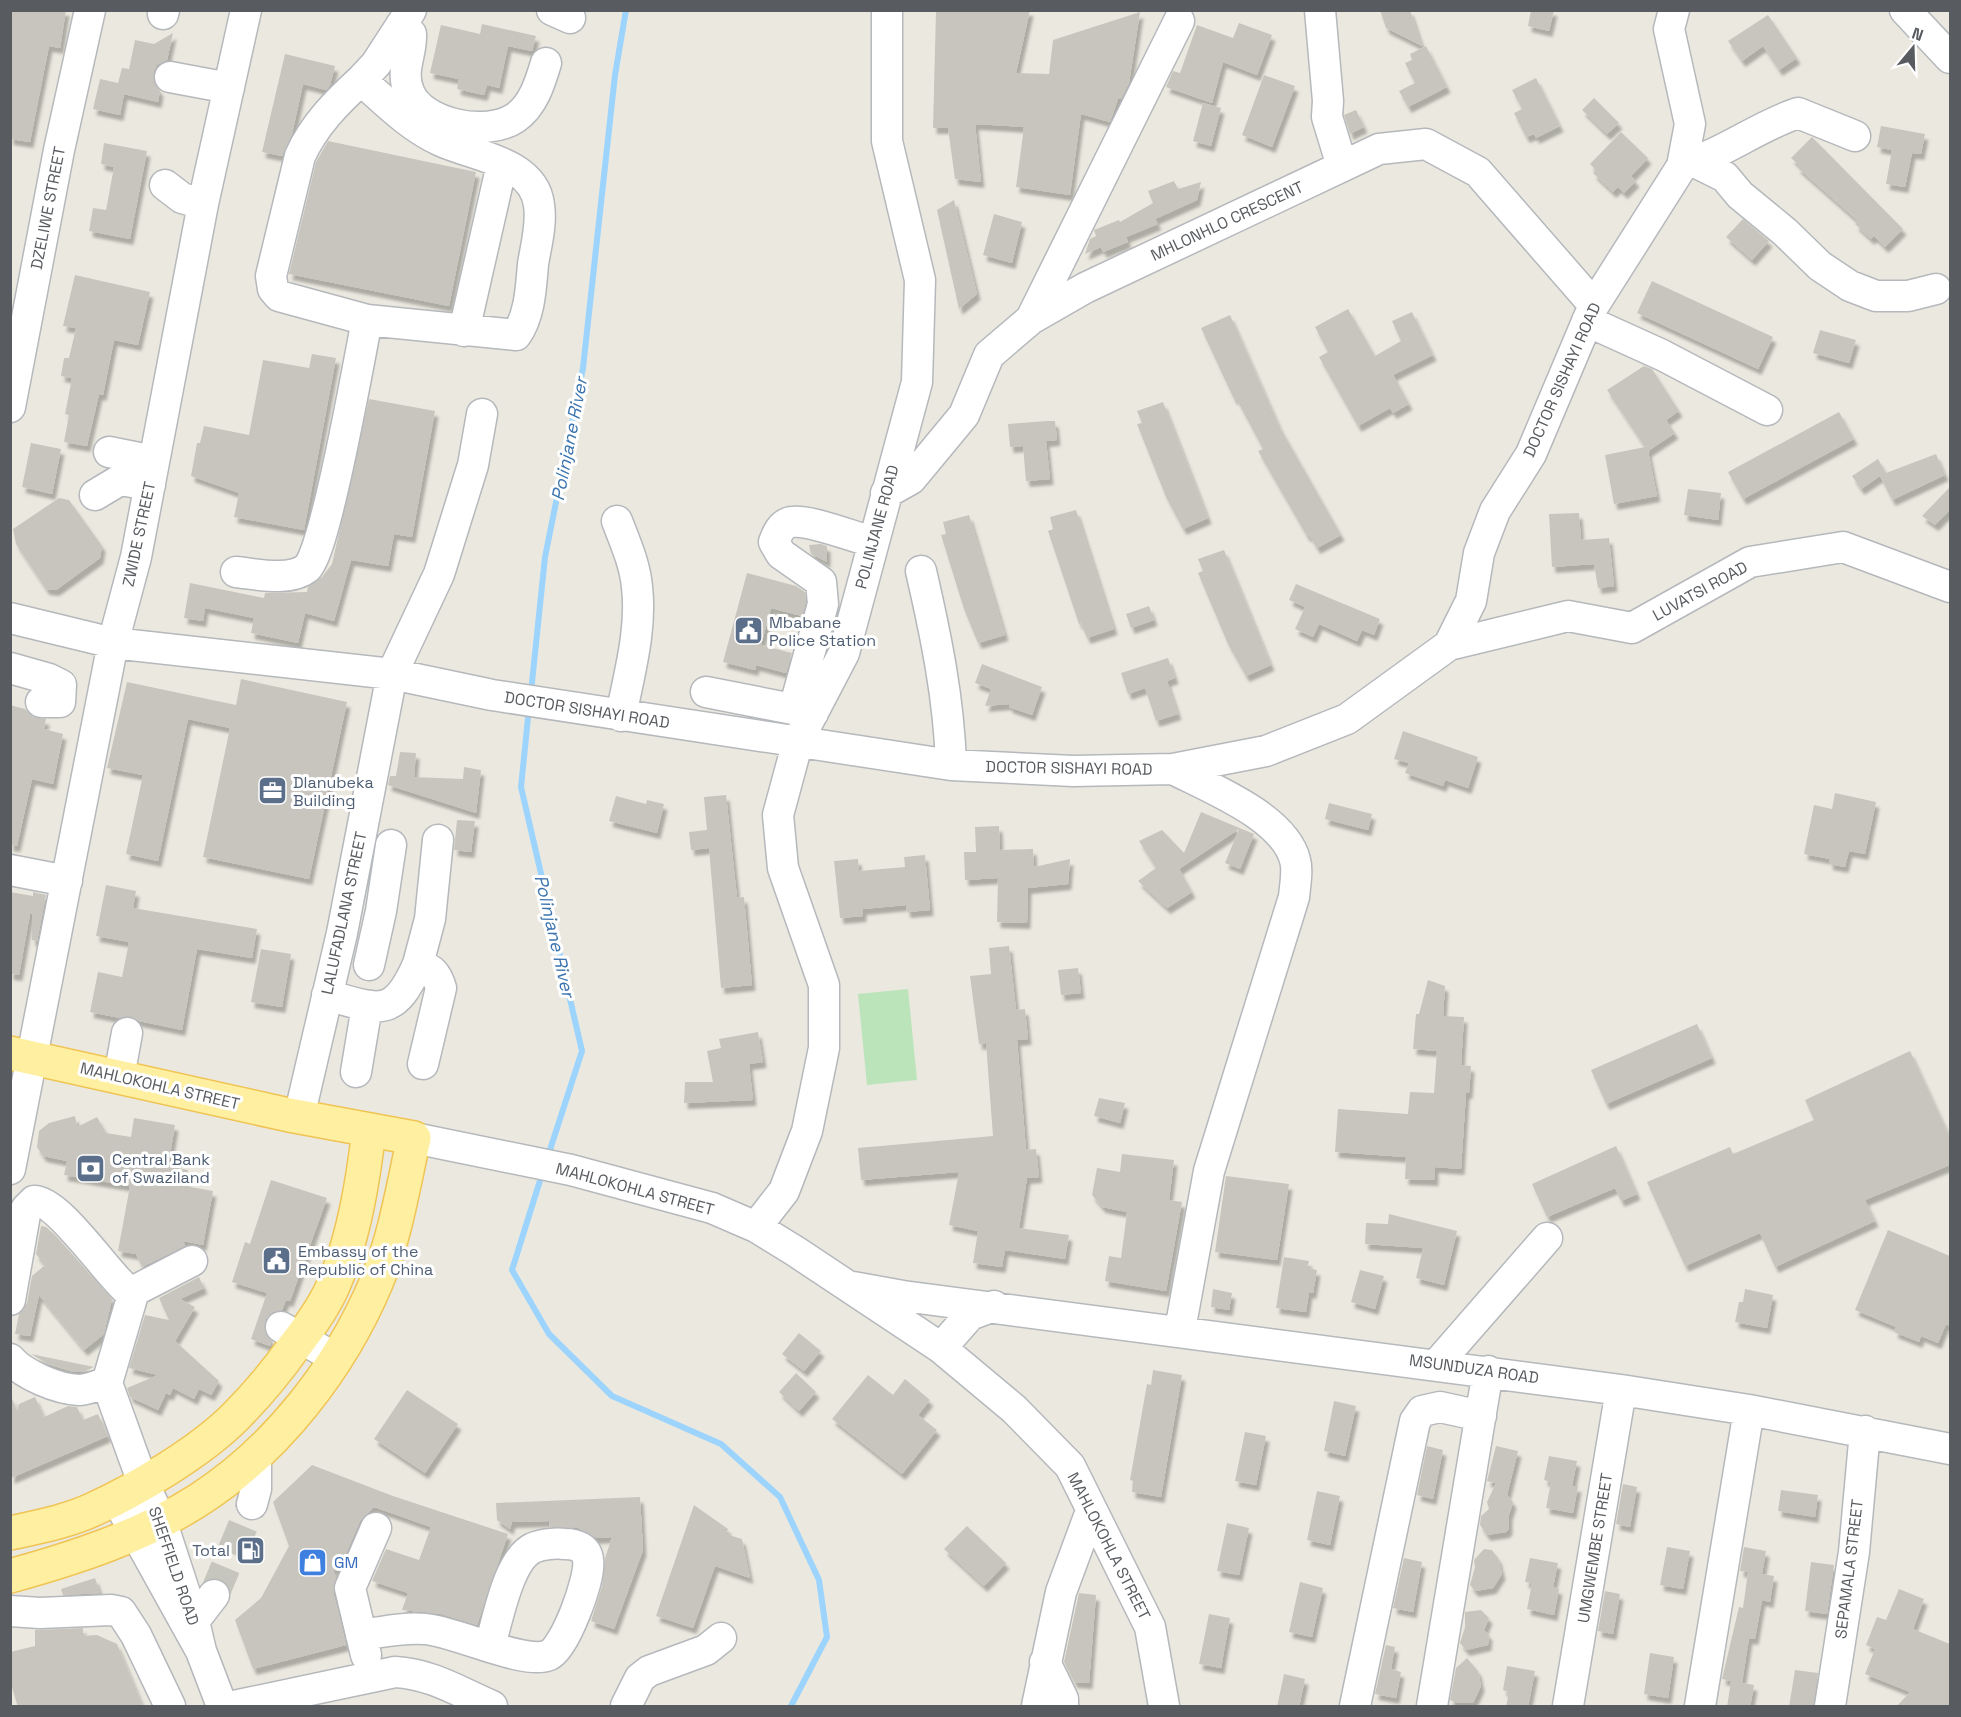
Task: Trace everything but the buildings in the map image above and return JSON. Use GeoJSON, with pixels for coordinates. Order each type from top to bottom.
{"type":"FeatureCollection","features":[{"type":"Feature","properties":{"kind":"main road","name":"MAHLOKOHLA STREET"},"geometry":{"type":"LineString","coordinates":[[22,1055],[299,1117],[414,1138]]}},
{"type":"Feature","properties":{"kind":"main road"},"geometry":{"type":"LineString","coordinates":[[10,1533],[92,1510],[130,1490],[183,1457],[233,1419],[268,1381],[291,1332],[333,1286],[351,1227],[365,1167],[369,1130]]}},
{"type":"Feature","properties":{"kind":"main road"},"geometry":{"type":"LineString","coordinates":[[10,1576],[62,1562],[148,1526],[199,1500],[233,1475],[284,1427],[337,1359],[376,1283],[394,1228],[414,1138]]}},
{"type":"Feature","properties":{"kind":"street","name":"DZELIWE STREET"},"geometry":{"type":"LineString","coordinates":[[10,407],[90,10]]}},
{"type":"Feature","properties":{"kind":"street","name":"ZWIDE STREET"},"geometry":{"type":"LineString","coordinates":[[10,1169],[22,1055],[67,881],[113,643],[136,557],[203,204],[246,10]]}},
{"type":"Feature","properties":{"kind":"street","name":"POLINJANE ROAD"},"geometry":{"type":"LineString","coordinates":[[756,1227],[784,1191],[800,1151],[807,1131],[824,1048],[824,986],[783,868],[778,815],[798,741],[803,711],[844,653],[917,382],[920,280],[887,141],[887,10]]}},
{"type":"Feature","properties":{"kind":"street"},"geometry":{"type":"LineString","coordinates":[[1320,10],[1327,117],[1342,166]]}},
{"type":"Feature","properties":{"kind":"street","name":"DOCTOR SISHAYI ROAD"},"geometry":{"type":"LineString","coordinates":[[10,618],[113,643],[392,674],[492,695],[577,709],[951,765],[1073,771],[1173,769],[1266,751],[1347,719],[1449,645],[1470,601],[1479,553],[1495,511],[1531,454],[1590,313],[1689,164],[1690,124],[1669,29],[1674,10]]}},
{"type":"Feature","properties":{"kind":"street"},"geometry":{"type":"LineString","coordinates":[[1905,10],[1950,58]]}},
{"type":"Feature","properties":{"kind":"street"},"geometry":{"type":"LineString","coordinates":[[406,18],[411,34],[404,73],[409,92],[419,106],[445,121],[469,127],[491,127],[515,118],[530,104],[546,63]]}},
{"type":"Feature","properties":{"kind":"street"},"geometry":{"type":"LineString","coordinates":[[361,80],[409,122],[439,140],[517,170],[529,180],[539,204],[530,291],[521,327],[516,335],[367,320],[279,296],[273,289],[271,276],[300,156],[308,138],[328,111],[376,64],[406,18]]}},
{"type":"Feature","properties":{"kind":"street"},"geometry":{"type":"LineString","coordinates":[[1031,319],[1179,21]]}},
{"type":"Feature","properties":{"kind":"street"},"geometry":{"type":"LineString","coordinates":[[170,77],[229,88]]}},
{"type":"Feature","properties":{"kind":"street"},"geometry":{"type":"LineString","coordinates":[[1689,164],[1753,135],[1779,119],[1798,113],[1855,136]]}},
{"type":"Feature","properties":{"kind":"street","name":"MHLONHLO CRESCENT"},"geometry":{"type":"LineString","coordinates":[[886,493],[911,479],[919,470],[964,415],[989,355],[1031,319],[1085,288],[1380,149],[1426,144],[1478,172],[1590,313]]}},
{"type":"Feature","properties":{"kind":"street"},"geometry":{"type":"LineString","coordinates":[[464,331],[502,164]]}},
{"type":"Feature","properties":{"kind":"street"},"geometry":{"type":"LineString","coordinates":[[1689,164],[1725,177],[1740,195],[1785,232],[1820,266],[1850,286],[1876,296],[1908,296],[1936,289]]}},
{"type":"Feature","properties":{"kind":"street"},"geometry":{"type":"LineString","coordinates":[[165,185],[182,198],[203,204]]}},
{"type":"Feature","properties":{"kind":"street"},"geometry":{"type":"LineString","coordinates":[[1590,313],[1662,356],[1767,410]]}},
{"type":"Feature","properties":{"kind":"street"},"geometry":{"type":"LineString","coordinates":[[236,572],[266,575],[298,574],[310,566],[327,516],[367,320]]}},
{"type":"Feature","properties":{"kind":"street","name":"LALUFADLANA STREET"},"geometry":{"type":"LineString","coordinates":[[299,1117],[327,995],[392,674],[439,574],[473,465],[482,414]]}},
{"type":"Feature","properties":{"kind":"street"},"geometry":{"type":"LineString","coordinates":[[109,453],[152,473]]}},
{"type":"Feature","properties":{"kind":"street"},"geometry":{"type":"LineString","coordinates":[[95,495],[120,480],[152,473]]}},
{"type":"Feature","properties":{"kind":"street"},"geometry":{"type":"LineString","coordinates":[[617,521],[630,554],[637,587],[637,631],[621,716]]}},
{"type":"Feature","properties":{"kind":"street"},"geometry":{"type":"LineString","coordinates":[[706,692],[803,711],[823,604],[821,582],[781,554],[774,542],[779,529],[790,522],[806,523],[873,542]]}},
{"type":"Feature","properties":{"kind":"street","name":"LUVATSI ROAD"},"geometry":{"type":"LineString","coordinates":[[1449,645],[1568,616],[1632,628],[1750,562],[1844,547],[1950,587]]}},
{"type":"Feature","properties":{"kind":"street"},"geometry":{"type":"LineString","coordinates":[[921,571],[940,655],[950,717],[951,765]]}},
{"type":"Feature","properties":{"kind":"street"},"geometry":{"type":"LineString","coordinates":[[10,668],[49,679],[61,685],[60,702],[41,702]]}},
{"type":"Feature","properties":{"kind":"street"},"geometry":{"type":"LineString","coordinates":[[1173,769],[1244,806],[1282,834],[1296,860],[1294,897],[1209,1171],[1180,1330]]}},
{"type":"Feature","properties":{"kind":"street"},"geometry":{"type":"LineString","coordinates":[[327,995],[367,1006],[390,1003],[400,997],[409,986],[418,964],[430,919],[438,840]]}},
{"type":"Feature","properties":{"kind":"street"},"geometry":{"type":"LineString","coordinates":[[369,965],[392,845]]}},
{"type":"Feature","properties":{"kind":"street"},"geometry":{"type":"LineString","coordinates":[[10,870],[67,881]]}},
{"type":"Feature","properties":{"kind":"street"},"geometry":{"type":"LineString","coordinates":[[381,911],[430,919]]}},
{"type":"Feature","properties":{"kind":"street"},"geometry":{"type":"LineString","coordinates":[[418,964],[431,969],[441,988],[423,1064]]}},
{"type":"Feature","properties":{"kind":"street"},"geometry":{"type":"LineString","coordinates":[[356,1072],[367,1006]]}},
{"type":"Feature","properties":{"kind":"street"},"geometry":{"type":"LineString","coordinates":[[119,1077],[127,1033]]}},
{"type":"Feature","properties":{"kind":"street","name":"MAHLOKOHLA STREET"},"geometry":{"type":"LineString","coordinates":[[414,1138],[571,1170],[712,1208],[756,1227],[853,1287],[941,1348],[1014,1410],[1070,1466],[1150,1627],[1164,1707]]}},
{"type":"Feature","properties":{"kind":"street"},"geometry":{"type":"LineString","coordinates":[[10,1300],[26,1209],[34,1201],[43,1202],[61,1215],[117,1281],[134,1292]]}},
{"type":"Feature","properties":{"kind":"street"},"geometry":{"type":"LineString","coordinates":[[1437,1364],[1546,1238]]}},
{"type":"Feature","properties":{"kind":"street"},"geometry":{"type":"LineString","coordinates":[[10,1359],[20,1370],[43,1381],[79,1390],[107,1383],[134,1292],[192,1261]]}},
{"type":"Feature","properties":{"kind":"street","name":"MSUNDUZA ROAD"},"geometry":{"type":"LineString","coordinates":[[853,1287],[903,1296],[1180,1330],[1621,1389],[1865,1431],[1950,1449]]}},
{"type":"Feature","properties":{"kind":"street"},"geometry":{"type":"LineString","coordinates":[[941,1348],[970,1315],[994,1306]]}},
{"type":"Feature","properties":{"kind":"street"},"geometry":{"type":"LineString","coordinates":[[291,1332],[337,1359]]}},
{"type":"Feature","properties":{"kind":"street"},"geometry":{"type":"LineString","coordinates":[[1432,1707],[1488,1371]]}},
{"type":"Feature","properties":{"kind":"street","name":"SHEFFIELD ROAD"},"geometry":{"type":"LineString","coordinates":[[107,1383],[130,1490],[194,1622],[201,1651]]}},
{"type":"Feature","properties":{"kind":"street","name":"UMGWEMBE STREET"},"geometry":{"type":"LineString","coordinates":[[1568,1707],[1621,1389]]}},
{"type":"Feature","properties":{"kind":"street"},"geometry":{"type":"LineString","coordinates":[[1355,1707],[1415,1421],[1422,1411],[1440,1407],[1481,1416]]}},
{"type":"Feature","properties":{"kind":"street"},"geometry":{"type":"LineString","coordinates":[[1700,1707],[1749,1410]]}},
{"type":"Feature","properties":{"kind":"street","name":"SEPAMALA STREET"},"geometry":{"type":"LineString","coordinates":[[1830,1707],[1854,1552],[1865,1431]]}},
{"type":"Feature","properties":{"kind":"street"},"geometry":{"type":"LineString","coordinates":[[252,1504],[256,1489],[256,1454]]}},
{"type":"Feature","properties":{"kind":"street"},"geometry":{"type":"LineString","coordinates":[[1037,1707],[1061,1592],[1091,1511]]}},
{"type":"Feature","properties":{"kind":"street","name":"SHEFFIELD ROAD"},"geometry":{"type":"LineString","coordinates":[[148,1526],[222,1707]]}},
{"type":"Feature","properties":{"kind":"street"},"geometry":{"type":"LineString","coordinates":[[371,1678],[350,1588],[376,1528]]}},
{"type":"Feature","properties":{"kind":"street"},"geometry":{"type":"LineString","coordinates":[[194,1622],[214,1595]]}},
{"type":"Feature","properties":{"kind":"street"},"geometry":{"type":"LineString","coordinates":[[10,1611],[50,1613],[111,1610],[121,1612],[136,1635],[170,1707]]}},
{"type":"Feature","properties":{"kind":"street"},"geometry":{"type":"LineString","coordinates":[[361,1635],[426,1629],[490,1646]]}},
{"type":"Feature","properties":{"kind":"street"},"geometry":{"type":"LineString","coordinates":[[626,1707],[640,1678],[649,1671],[706,1650],[721,1638]]}},
{"type":"Feature","properties":{"kind":"street"},"geometry":{"type":"LineString","coordinates":[[1045,1662],[1063,1699],[1063,1707]]}},
{"type":"Feature","properties":{"kind":"street"},"geometry":{"type":"LineString","coordinates":[[234,1707],[395,1672],[412,1673],[444,1683],[492,1707]]}},
{"type":"Feature","properties":{"kind":"green space"},"geometry":{"type":"Polygon","coordinates":[[[908,989],[917,1080],[867,1085],[858,994],[908,989]]]}},
{"type":"Feature","properties":{"kind":"waterway","name":"Polinjane River"},"geometry":{"type":"LineString","coordinates":[[531,692],[545,557],[583,368],[615,75],[626,10]]}},
{"type":"Feature","properties":{"kind":"waterway","name":"Polinjane River"},"geometry":{"type":"LineString","coordinates":[[529,708],[521,787],[582,1051],[548,1156]]}},
{"type":"Feature","properties":{"kind":"waterway","name":"Polinjane River"},"geometry":{"type":"LineString","coordinates":[[543,1171],[512,1270],[549,1334],[612,1396],[721,1444],[780,1497],[819,1580],[827,1637],[791,1706]]}},
{"type":"Feature","properties":{"kind":"tunnel"},"geometry":{"type":"LineString","coordinates":[[214,1595],[252,1504]]}},
{"type":"Feature","properties":{"kind":"place","name":"Mbabane Police Station"},"geometry":{"type":"Point","coordinates":[748,631]}},
{"type":"Feature","properties":{"kind":"place","name":"Dlanubeka Building"},"geometry":{"type":"Point","coordinates":[272,791]}},
{"type":"Feature","properties":{"kind":"place","name":"Central Bank of Swaziland"},"geometry":{"type":"Point","coordinates":[91,1168]}},
{"type":"Feature","properties":{"kind":"place","name":"Embassy of the Republic of China"},"geometry":{"type":"Point","coordinates":[277,1260]}},
{"type":"Feature","properties":{"kind":"place","name":"Total"},"geometry":{"type":"Point","coordinates":[251,1550]}},
{"type":"Feature","properties":{"kind":"place","name":"GM"},"geometry":{"type":"Point","coordinates":[313,1562]}}]}
